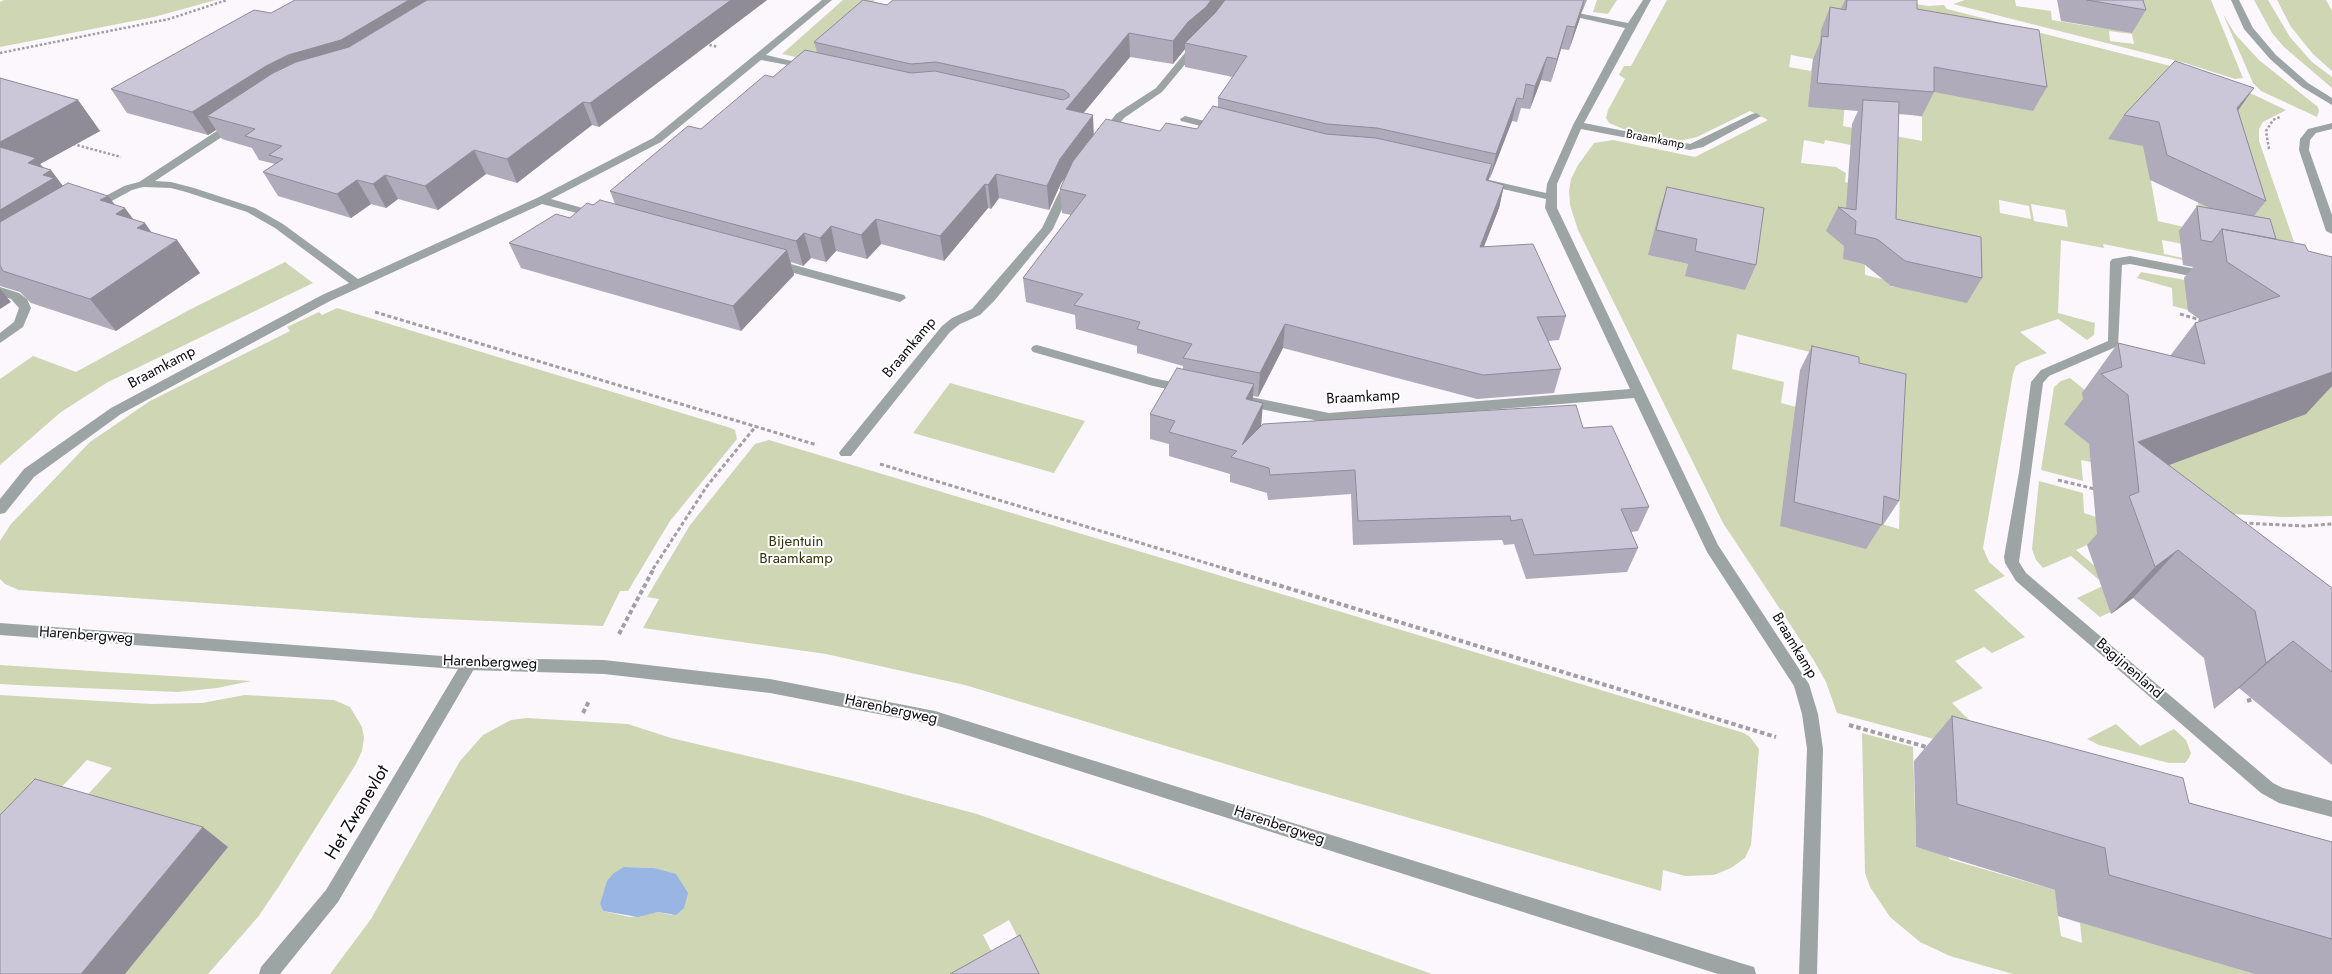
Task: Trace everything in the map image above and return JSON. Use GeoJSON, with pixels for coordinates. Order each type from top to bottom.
{"type":"FeatureCollection","features":[{"type":"Feature","properties":{"kind":"street","name":"Braamkamp"},"geometry":{"type":"LineString","coordinates":[[0,509],[29,473],[116,411],[326,298],[541,200],[657,140],[828,0]]}},
{"type":"Feature","properties":{"kind":"street","name":"Braamkamp"},"geometry":{"type":"LineString","coordinates":[[1647,0],[1578,125],[1552,184],[1550,197],[1554,217],[1712,548],[1800,684],[1810,714],[1815,749],[1808,974]]}},
{"type":"Feature","properties":{"kind":"street"},"geometry":{"type":"LineString","coordinates":[[2235,0],[2249,29],[2273,57],[2306,85],[2332,102]]}},
{"type":"Feature","properties":{"kind":"street"},"geometry":{"type":"LineString","coordinates":[[1557,12],[1631,26]]}},
{"type":"Feature","properties":{"kind":"street"},"geometry":{"type":"LineString","coordinates":[[1097,144],[1120,116],[1159,90],[1192,49],[1206,37]]}},
{"type":"Feature","properties":{"kind":"street"},"geometry":{"type":"LineString","coordinates":[[760,57],[814,69]]}},
{"type":"Feature","properties":{"kind":"street","name":"Braamkamp"},"geometry":{"type":"LineString","coordinates":[[1578,125],[1690,147],[1699,145],[1756,116]]}},
{"type":"Feature","properties":{"kind":"street"},"geometry":{"type":"LineString","coordinates":[[1185,119],[1231,130]]}},
{"type":"Feature","properties":{"kind":"street"},"geometry":{"type":"LineString","coordinates":[[84,213],[116,194],[143,184],[241,120]]}},
{"type":"Feature","properties":{"kind":"street"},"geometry":{"type":"LineString","coordinates":[[2332,126],[2312,131],[2304,138],[2304,150],[2332,231]]}},
{"type":"Feature","properties":{"kind":"street","name":"Braamkamp"},"geometry":{"type":"LineString","coordinates":[[846,453],[946,329],[956,321],[976,312],[991,297],[1047,229],[1061,197],[1074,176]]}},
{"type":"Feature","properties":{"kind":"street"},"geometry":{"type":"LineString","coordinates":[[1476,180],[1550,197]]}},
{"type":"Feature","properties":{"kind":"street"},"geometry":{"type":"LineString","coordinates":[[143,184],[171,185],[252,210],[279,226],[358,284]]}},
{"type":"Feature","properties":{"kind":"street"},"geometry":{"type":"LineString","coordinates":[[541,200],[607,218]]}},
{"type":"Feature","properties":{"kind":"street","name":"Bagijnenland"},"geometry":{"type":"LineString","coordinates":[[2221,278],[2130,260],[2118,260],[2115,266],[2114,344],[2040,377],[2038,382],[2026,472],[2011,556],[2012,563],[2021,576],[2267,788],[2279,795],[2332,809]]}},
{"type":"Feature","properties":{"kind":"street"},"geometry":{"type":"LineString","coordinates":[[768,262],[900,298]]}},
{"type":"Feature","properties":{"kind":"street"},"geometry":{"type":"LineString","coordinates":[[0,291],[15,296],[23,302],[25,308],[19,324],[0,339]]}},
{"type":"Feature","properties":{"kind":"street"},"geometry":{"type":"LineString","coordinates":[[1037,349],[1153,382],[1199,392]]}},
{"type":"Feature","properties":{"kind":"street","name":"Braamkamp"},"geometry":{"type":"LineString","coordinates":[[1236,399],[1329,418],[1638,393]]}},
{"type":"Feature","properties":{"kind":"street","name":"Harenbergweg"},"geometry":{"type":"LineString","coordinates":[[0,630],[470,664],[604,667],[770,686],[935,718],[1747,974]]}},
{"type":"Feature","properties":{"kind":"street","name":"Het Zwanevlot"},"geometry":{"type":"LineString","coordinates":[[268,974],[332,896],[470,664]]}},
{"type":"Feature","properties":{"kind":"path"},"geometry":{"type":"LineString","coordinates":[[0,53],[168,19],[226,0]]}},
{"type":"Feature","properties":{"kind":"path"},"geometry":{"type":"LineString","coordinates":[[702,44],[760,57]]}},
{"type":"Feature","properties":{"kind":"path"},"geometry":{"type":"LineString","coordinates":[[70,143],[166,169]]}},
{"type":"Feature","properties":{"kind":"path"},"geometry":{"type":"LineString","coordinates":[[326,298],[846,453],[1815,749]]}},
{"type":"Feature","properties":{"kind":"path"},"geometry":{"type":"LineString","coordinates":[[2180,314],[2210,322]]}},
{"type":"Feature","properties":{"kind":"path"},"geometry":{"type":"LineString","coordinates":[[583,713],[661,554],[707,486],[756,426]]}},
{"type":"Feature","properties":{"kind":"path"},"geometry":{"type":"LineString","coordinates":[[2026,472],[2101,491]]}},
{"type":"Feature","properties":{"kind":"path"},"geometry":{"type":"LineString","coordinates":[[2240,523],[2304,526],[2332,524]]}},
{"type":"Feature","properties":{"kind":"path"},"geometry":{"type":"LineString","coordinates":[[2247,701],[2253,699]]}},
{"type":"Feature","properties":{"kind":"path"},"geometry":{"type":"LineString","coordinates":[[1810,714],[1932,748]]}},
{"type":"Feature","properties":{"kind":"green space"},"geometry":{"type":"Polygon","coordinates":[[[4,0],[216,0],[154,17],[0,47],[0,2],[4,0]]]}},
{"type":"Feature","properties":{"kind":"green space"},"geometry":{"type":"Polygon","coordinates":[[[843,0],[875,0],[809,60],[782,54],[843,0]]]}},
{"type":"Feature","properties":{"kind":"green space"},"geometry":{"type":"Polygon","coordinates":[[[1597,0],[1617,0],[1608,14],[1593,12],[1597,0]]]}},
{"type":"Feature","properties":{"kind":"green space"},"geometry":{"type":"Polygon","coordinates":[[[1667,0],[1890,0],[1928,6],[1944,5],[1947,9],[2194,72],[2250,93],[2286,110],[2263,122],[2259,129],[2259,141],[2309,285],[2103,244],[2104,248],[2061,240],[2058,313],[2095,323],[2094,335],[2087,340],[2058,319],[2020,332],[2047,353],[2022,362],[2016,366],[2013,374],[1983,548],[1989,562],[2005,576],[1974,590],[2025,637],[1992,653],[1984,647],[1955,661],[1983,688],[1952,703],[2008,759],[1837,713],[1826,682],[1813,659],[1723,523],[1578,230],[1570,205],[1569,191],[1571,179],[1578,165],[1594,143],[1613,140],[1695,157],[1768,120],[1750,111],[1697,137],[1678,141],[1626,130],[1609,123],[1606,118],[1608,110],[1625,79],[1619,75],[1624,66],[1631,66],[1667,0]],[[1791,55],[1789,67],[1811,71],[1813,59],[1791,55]],[[1846,90],[1843,126],[1922,141],[1922,117],[1899,112],[1846,90]],[[1804,140],[1801,163],[1836,167],[1846,173],[1845,182],[1885,191],[1867,148],[1825,140],[1824,144],[1804,140]],[[2145,147],[2158,221],[2184,227],[2188,245],[2162,240],[2164,254],[2212,264],[2195,190],[2145,147]],[[1999,200],[2000,213],[2031,219],[2029,206],[1999,200]],[[2031,204],[2034,221],[2068,227],[2065,210],[2031,204]],[[1648,255],[1688,264],[1686,276],[1748,269],[1648,255]],[[1865,264],[1865,275],[1886,280],[1892,287],[1905,287],[1865,264]],[[1737,334],[1732,369],[1784,382],[1781,403],[1843,419],[1810,352],[1737,334]],[[1839,476],[1868,520],[1899,529],[1900,492],[1839,476]]]}},
{"type":"Feature","properties":{"kind":"green space"},"geometry":{"type":"Polygon","coordinates":[[[1965,0],[2015,0],[2016,6],[2051,11],[2052,20],[2094,27],[2070,0],[2211,0],[2243,78],[2235,79],[2185,63],[1953,4],[1965,0]],[[2109,31],[2110,41],[2134,44],[2132,34],[2109,31]]]}},
{"type":"Feature","properties":{"kind":"green space"},"geometry":{"type":"Polygon","coordinates":[[[2254,0],[2268,0],[2290,37],[2312,62],[2332,77],[2332,88],[2284,47],[2272,33],[2254,0]]]}},
{"type":"Feature","properties":{"kind":"green space"},"geometry":{"type":"Polygon","coordinates":[[[2277,0],[2326,0],[2332,11],[2332,71],[2313,54],[2291,27],[2277,0]]]}},
{"type":"Feature","properties":{"kind":"green space"},"geometry":{"type":"Polygon","coordinates":[[[2223,14],[2235,34],[2259,60],[2318,107],[2317,117],[2261,91],[2253,83],[2223,14]]]}},
{"type":"Feature","properties":{"kind":"green space"},"geometry":{"type":"Polygon","coordinates":[[[285,262],[313,283],[108,382],[61,412],[0,465],[0,379],[33,356],[76,372],[189,310],[285,262]]]}},
{"type":"Feature","properties":{"kind":"green space"},"geometry":{"type":"Polygon","coordinates":[[[2141,272],[2207,284],[2332,312],[2332,516],[2282,517],[2216,513],[2147,471],[2298,417],[2188,305],[2188,310],[2173,306],[2172,288],[2137,278],[2141,272]]]}},
{"type":"Feature","properties":{"kind":"green space"},"geometry":{"type":"Polygon","coordinates":[[[337,308],[731,428],[735,430],[737,439],[670,521],[628,591],[620,591],[603,626],[421,618],[19,590],[5,584],[0,579],[0,541],[11,524],[90,442],[150,401],[290,331],[287,327],[319,312],[322,315],[337,308]]]}},
{"type":"Feature","properties":{"kind":"green space"},"geometry":{"type":"Polygon","coordinates":[[[2070,378],[2091,395],[2065,424],[2089,444],[2091,462],[2081,460],[2083,481],[2041,470],[2054,387],[2061,381],[2070,378]]]}},
{"type":"Feature","properties":{"kind":"green space"},"geometry":{"type":"Polygon","coordinates":[[[950,383],[1085,421],[1054,473],[913,433],[950,383]]]}},
{"type":"Feature","properties":{"kind":"green space","name":"Bijentuin Braamkamp"},"geometry":{"type":"Polygon","coordinates":[[[769,440],[1744,733],[1750,737],[1759,749],[1751,845],[1745,858],[1731,868],[1714,875],[1685,876],[1663,870],[1661,891],[1275,779],[965,685],[826,654],[643,628],[659,599],[647,597],[690,525],[755,444],[769,440]]]}},
{"type":"Feature","properties":{"kind":"green space"},"geometry":{"type":"Polygon","coordinates":[[[2039,481],[2083,493],[2084,513],[2096,517],[2098,540],[2076,550],[2117,585],[2121,607],[2100,617],[2077,598],[2105,585],[2071,556],[2043,568],[2036,560],[2032,549],[2039,481]]]}},
{"type":"Feature","properties":{"kind":"green space"},"geometry":{"type":"Polygon","coordinates":[[[0,665],[251,681],[217,688],[178,692],[0,684],[0,665]]]}},
{"type":"Feature","properties":{"kind":"green space"},"geometry":{"type":"Polygon","coordinates":[[[0,695],[151,704],[202,703],[245,695],[334,700],[350,707],[362,727],[364,738],[362,751],[356,764],[258,917],[208,974],[124,974],[0,866],[0,695]],[[87,760],[41,809],[68,816],[112,768],[87,760]]]}},
{"type":"Feature","properties":{"kind":"green space"},"geometry":{"type":"Polygon","coordinates":[[[527,718],[628,724],[671,738],[858,782],[977,814],[1432,974],[330,974],[371,919],[460,761],[483,735],[511,720],[527,718]],[[624,867],[600,904],[603,911],[630,917],[658,912],[672,915],[655,868],[624,867]],[[1009,920],[983,935],[1001,970],[1027,956],[1009,920]]]}},
{"type":"Feature","properties":{"kind":"green space"},"geometry":{"type":"Polygon","coordinates":[[[2116,724],[2140,746],[2174,729],[2186,740],[2191,753],[2189,758],[2185,763],[2169,763],[2099,745],[2087,739],[2116,724]]]}},
{"type":"Feature","properties":{"kind":"green space"},"geometry":{"type":"Polygon","coordinates":[[[1862,733],[1913,747],[1916,847],[1949,856],[1949,859],[2144,916],[2255,974],[2013,974],[1950,956],[1920,942],[1890,917],[1870,887],[1865,873],[1862,733]],[[2058,916],[2061,936],[2082,943],[2080,923],[2058,916]]]}},
{"type":"Feature","properties":{"kind":"water"},"geometry":{"type":"Polygon","coordinates":[[[624,867],[654,868],[676,874],[688,893],[684,908],[676,915],[658,912],[638,917],[603,911],[600,904],[607,881],[614,873],[624,867]]]}},
{"type":"Feature","properties":{"kind":"building"},"geometry":{"type":"Polygon","coordinates":[[[295,0],[409,0],[341,40],[288,55],[266,66],[192,112],[111,89],[254,10],[271,13],[295,0]]]}},
{"type":"Feature","properties":{"kind":"building"},"geometry":{"type":"Polygon","coordinates":[[[427,0],[731,0],[590,103],[583,102],[507,159],[474,150],[425,186],[385,175],[373,184],[357,180],[337,194],[263,172],[283,159],[269,155],[282,146],[245,136],[255,129],[207,116],[273,73],[296,62],[349,47],[427,0]]]}},
{"type":"Feature","properties":{"kind":"building"},"geometry":{"type":"Polygon","coordinates":[[[863,0],[887,5],[893,0],[1211,0],[1206,7],[1188,22],[1173,41],[1129,33],[1066,109],[1093,115],[1060,159],[1047,186],[996,174],[940,236],[876,219],[861,235],[831,226],[820,238],[804,233],[796,241],[610,191],[688,126],[701,129],[765,75],[773,77],[805,50],[911,73],[935,71],[1063,100],[1069,97],[1069,94],[1064,90],[936,62],[911,64],[814,42],[863,0]]]}},
{"type":"Feature","properties":{"kind":"building"},"geometry":{"type":"Polygon","coordinates":[[[1225,0],[1584,0],[1575,27],[1567,26],[1557,59],[1547,57],[1535,86],[1526,84],[1523,99],[1517,98],[1496,154],[1377,128],[1327,124],[1218,98],[1247,56],[1185,43],[1215,13],[1225,0]]]}},
{"type":"Feature","properties":{"kind":"building"},"geometry":{"type":"Polygon","coordinates":[[[1847,0],[1917,0],[1917,9],[2039,30],[2047,87],[1934,67],[1934,92],[1817,83],[1822,36],[1828,37],[1830,7],[1846,10],[1847,0]]]}},
{"type":"Feature","properties":{"kind":"building"},"geometry":{"type":"Polygon","coordinates":[[[2087,0],[2143,0],[2146,10],[2087,0]]]}},
{"type":"Feature","properties":{"kind":"building"},"geometry":{"type":"Polygon","coordinates":[[[2175,61],[2254,88],[2237,108],[2266,201],[2167,155],[2159,122],[2124,115],[2175,61]]]}},
{"type":"Feature","properties":{"kind":"building"},"geometry":{"type":"Polygon","coordinates":[[[0,78],[78,100],[0,142],[0,78]]]}},
{"type":"Feature","properties":{"kind":"building"},"geometry":{"type":"Polygon","coordinates":[[[1863,100],[1899,102],[1896,219],[1981,237],[1982,278],[1905,261],[1877,239],[1855,234],[1856,221],[1838,207],[1856,210],[1863,100]]]}},
{"type":"Feature","properties":{"kind":"building"},"geometry":{"type":"Polygon","coordinates":[[[1213,106],[1326,134],[1376,138],[1492,164],[1486,180],[1504,185],[1480,247],[1533,244],[1566,316],[1537,317],[1561,369],[1483,375],[1285,324],[1260,373],[1183,358],[1192,344],[1137,329],[1140,322],[1074,305],[1083,294],[1023,278],[1086,195],[1060,189],[1073,161],[1106,119],[1160,131],[1166,123],[1197,129],[1213,106]]]}},
{"type":"Feature","properties":{"kind":"building"},"geometry":{"type":"Polygon","coordinates":[[[0,147],[36,158],[28,163],[51,170],[43,175],[54,178],[0,210],[0,147]]]}},
{"type":"Feature","properties":{"kind":"building"},"geometry":{"type":"Polygon","coordinates":[[[68,183],[108,196],[100,200],[125,208],[116,214],[145,223],[137,228],[177,240],[90,299],[3,271],[0,265],[0,222],[68,183]]]}},
{"type":"Feature","properties":{"kind":"building"},"geometry":{"type":"Polygon","coordinates":[[[1667,187],[1764,208],[1756,265],[1695,251],[1697,239],[1656,230],[1667,187]]]}},
{"type":"Feature","properties":{"kind":"building"},"geometry":{"type":"Polygon","coordinates":[[[600,200],[787,250],[733,306],[509,243],[556,214],[570,218],[587,203],[593,205],[600,200]]]}},
{"type":"Feature","properties":{"kind":"building"},"geometry":{"type":"Polygon","coordinates":[[[2197,206],[2270,219],[2276,239],[2222,229],[2212,242],[2201,240],[2197,206]]]}},
{"type":"Feature","properties":{"kind":"building"},"geometry":{"type":"Polygon","coordinates":[[[2222,229],[2305,245],[2308,251],[2332,257],[2332,372],[2138,442],[2332,588],[2332,672],[2293,641],[2266,663],[2255,611],[2178,550],[2155,567],[2129,496],[2139,492],[2128,395],[2101,374],[2122,367],[2118,343],[2205,364],[2195,323],[2280,296],[2227,262],[2222,229]]]}},
{"type":"Feature","properties":{"kind":"building"},"geometry":{"type":"Polygon","coordinates":[[[1812,346],[1859,357],[1859,363],[1906,374],[1899,501],[1884,496],[1882,525],[1794,502],[1812,346]]]}},
{"type":"Feature","properties":{"kind":"building"},"geometry":{"type":"Polygon","coordinates":[[[1177,368],[1254,384],[1246,399],[1263,403],[1242,445],[1263,424],[1576,405],[1583,428],[1612,426],[1649,507],[1621,509],[1638,548],[1534,555],[1522,519],[1511,521],[1510,516],[1358,521],[1355,470],[1270,475],[1269,468],[1231,457],[1237,451],[1169,432],[1175,421],[1150,414],[1177,368]]]}},
{"type":"Feature","properties":{"kind":"building"},"geometry":{"type":"Polygon","coordinates":[[[1952,716],[2183,778],[2189,803],[2332,842],[2332,939],[2109,875],[2105,848],[1957,804],[1952,716]]]}},
{"type":"Feature","properties":{"kind":"building"},"geometry":{"type":"Polygon","coordinates":[[[35,779],[203,827],[81,974],[0,974],[0,815],[35,779]]]}},
{"type":"Feature","properties":{"kind":"building"},"geometry":{"type":"Polygon","coordinates":[[[1020,935],[1039,974],[950,974],[1020,935]]]}}]}
